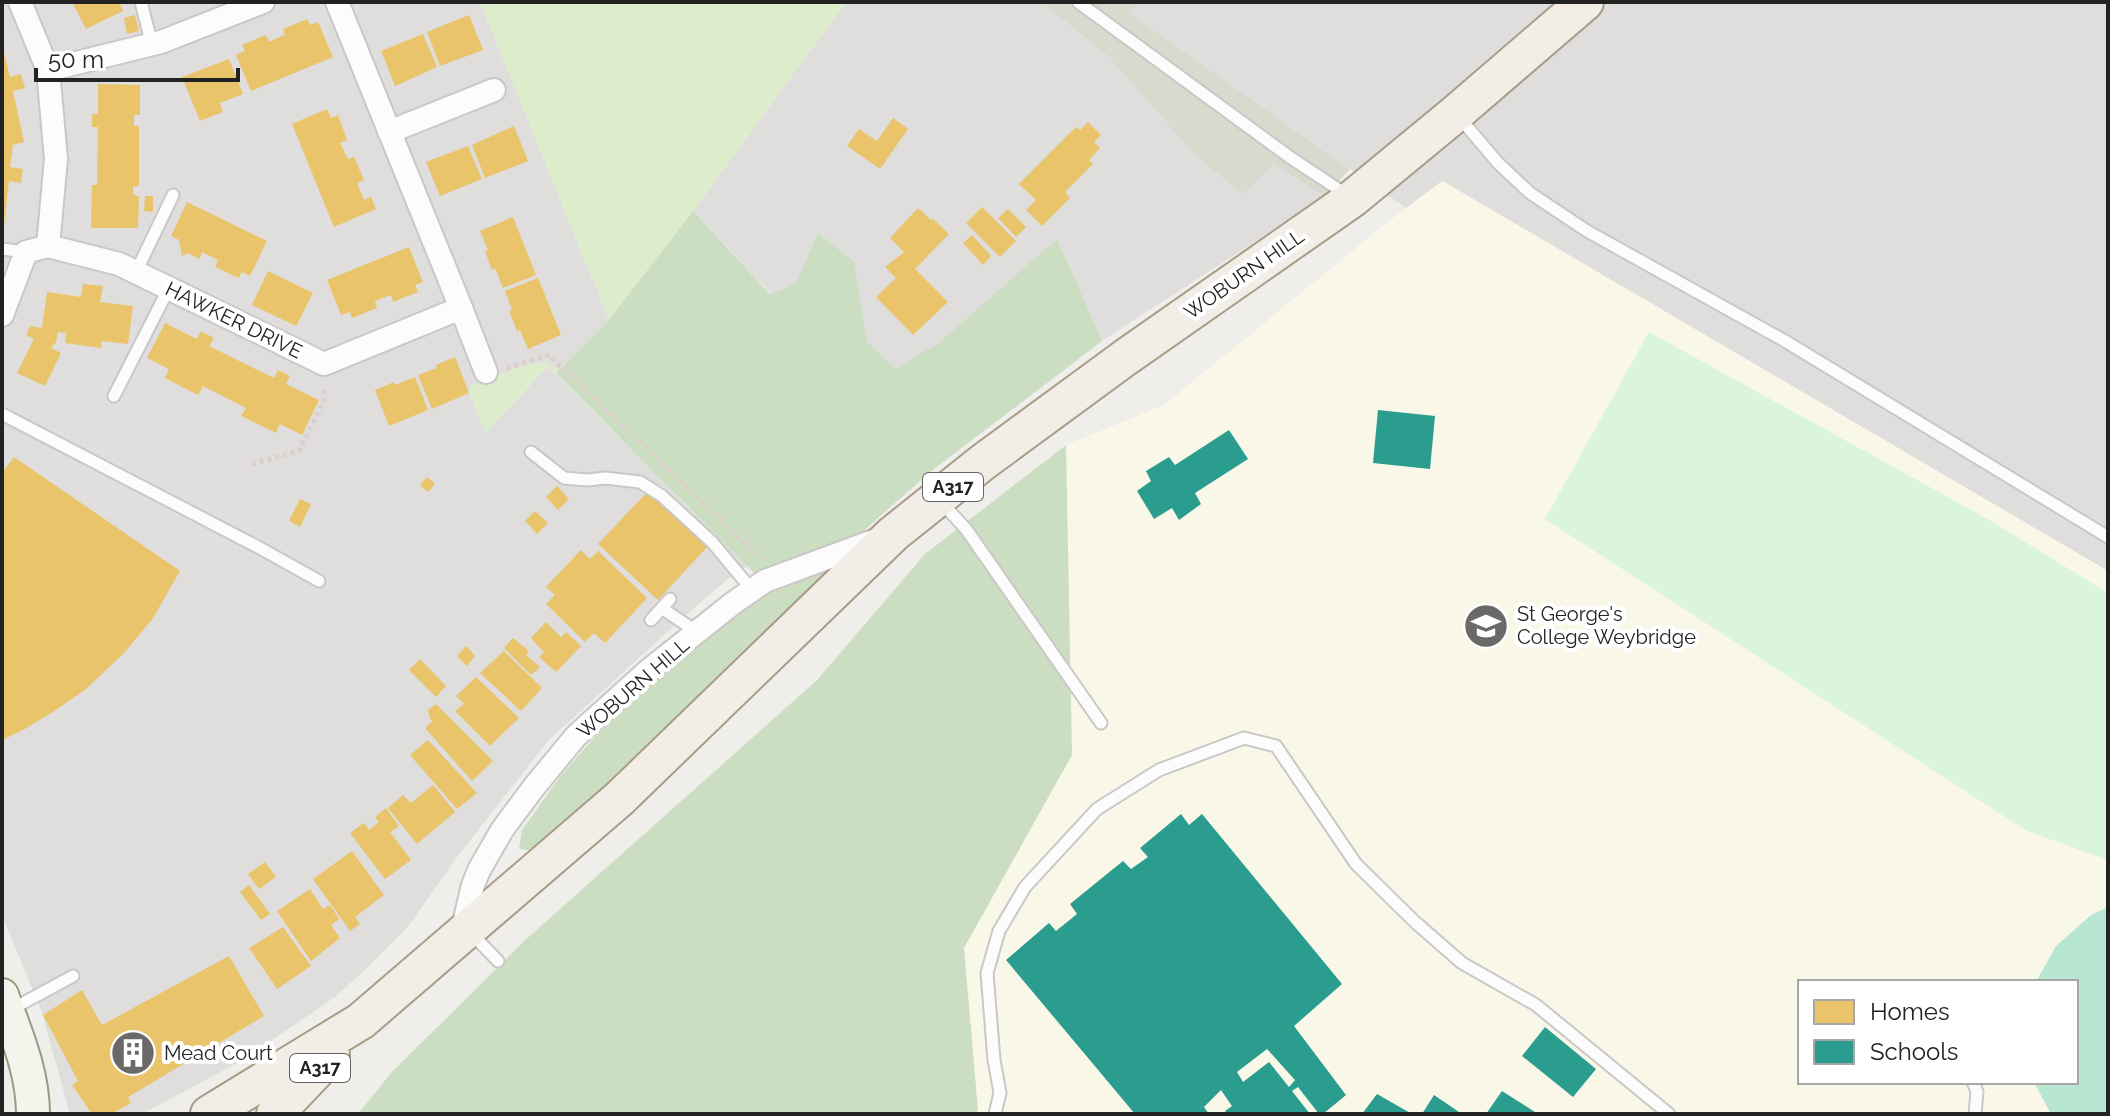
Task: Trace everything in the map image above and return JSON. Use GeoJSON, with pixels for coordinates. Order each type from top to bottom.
{"type":"FeatureCollection","features":[{"type":"Feature","properties":{"kind":"main road","name":"WOBURN HILL"},"geometry":{"type":"LineString","coordinates":[[275,1114],[319,1070],[361,1021],[619,799],[893,534],[983,462],[1126,357],[1352,199],[1585,2]]}},
{"type":"Feature","properties":{"kind":"main road"},"geometry":{"type":"LineString","coordinates":[[5,1003],[24,1057],[33,1112]]}},
{"type":"Feature","properties":{"kind":"main road","name":"WOBURN HILL"},"geometry":{"type":"LineString","coordinates":[[209,1114],[361,1021]]}},
{"type":"Feature","properties":{"kind":"street"},"geometry":{"type":"LineString","coordinates":[[20,2],[48,70],[56,159],[48,246]]}},
{"type":"Feature","properties":{"kind":"street"},"geometry":{"type":"LineString","coordinates":[[48,70],[152,45],[263,2]]}},
{"type":"Feature","properties":{"kind":"street"},"geometry":{"type":"LineString","coordinates":[[337,2],[486,372]]}},
{"type":"Feature","properties":{"kind":"street"},"geometry":{"type":"LineString","coordinates":[[389,132],[494,90]]}},
{"type":"Feature","properties":{"kind":"street","name":"HAWKER DRIVE"},"geometry":{"type":"LineString","coordinates":[[26,252],[48,246],[119,264],[324,364],[461,308]]}},
{"type":"Feature","properties":{"kind":"street"},"geometry":{"type":"LineString","coordinates":[[2,315],[26,252]]}},
{"type":"Feature","properties":{"kind":"street","name":"WOBURN HILL"},"geometry":{"type":"LineString","coordinates":[[464,931],[479,870],[502,830],[576,736],[649,670],[765,581],[893,534]]}},
{"type":"Feature","properties":{"kind":"lane"},"geometry":{"type":"LineString","coordinates":[[141,2],[152,45]]}},
{"type":"Feature","properties":{"kind":"lane"},"geometry":{"type":"LineString","coordinates":[[1078,2],[1352,199]]}},
{"type":"Feature","properties":{"kind":"lane"},"geometry":{"type":"LineString","coordinates":[[1455,114],[1498,163],[1530,193],[1587,231],[1798,348],[2108,537]]}},
{"type":"Feature","properties":{"kind":"lane"},"geometry":{"type":"LineString","coordinates":[[136,272],[173,195]]}},
{"type":"Feature","properties":{"kind":"lane"},"geometry":{"type":"LineString","coordinates":[[2,249],[26,252]]}},
{"type":"Feature","properties":{"kind":"lane"},"geometry":{"type":"LineString","coordinates":[[114,396],[169,288]]}},
{"type":"Feature","properties":{"kind":"lane"},"geometry":{"type":"LineString","coordinates":[[2,414],[319,581]]}},
{"type":"Feature","properties":{"kind":"lane"},"geometry":{"type":"LineString","coordinates":[[531,452],[564,478],[640,482],[662,496],[712,542],[752,590]]}},
{"type":"Feature","properties":{"kind":"lane"},"geometry":{"type":"LineString","coordinates":[[938,499],[966,529],[1101,723]]}},
{"type":"Feature","properties":{"kind":"lane"},"geometry":{"type":"LineString","coordinates":[[651,620],[666,604],[697,632]]}},
{"type":"Feature","properties":{"kind":"lane"},"geometry":{"type":"LineString","coordinates":[[995,1114],[1000,1093],[994,1060],[987,973],[999,931],[1025,887],[1097,809],[1159,770],[1244,738],[1276,746],[1356,864],[1415,922],[1462,963],[1536,1005],[1669,1114]]}},
{"type":"Feature","properties":{"kind":"lane"},"geometry":{"type":"LineString","coordinates":[[464,931],[498,961]]}},
{"type":"Feature","properties":{"kind":"lane"},"geometry":{"type":"LineString","coordinates":[[5,1003],[73,976]]}},
{"type":"Feature","properties":{"kind":"lane"},"geometry":{"type":"LineString","coordinates":[[1974,1084],[1977,1092],[1975,1114]]}},
{"type":"Feature","properties":{"kind":"path"},"geometry":{"type":"LineString","coordinates":[[529,360],[549,355],[779,576]]}},
{"type":"Feature","properties":{"kind":"path"},"geometry":{"type":"LineString","coordinates":[[252,464],[299,451],[324,401],[322,362]]}},
{"type":"Feature","properties":{"kind":"shaded area"},"geometry":{"type":"Polygon","coordinates":[[[2,2],[480,2],[609,320],[558,371],[548,361],[519,367],[469,393],[486,432],[548,366],[748,566],[686,615],[549,740],[457,857],[407,928],[335,997],[243,1060],[142,1114],[70,1114],[41,1010],[2,915],[2,2]]]}},
{"type":"Feature","properties":{"kind":"shaded area"},"geometry":{"type":"Polygon","coordinates":[[[846,2],[1041,2],[1108,56],[1193,153],[1242,193],[1273,164],[1325,196],[1102,341],[935,468],[693,211],[846,2]]]}},
{"type":"Feature","properties":{"kind":"shaded area"},"geometry":{"type":"Polygon","coordinates":[[[1041,2],[1137,2],[1130,14],[1350,169],[1325,196],[1273,164],[1242,194],[1193,153],[1108,56],[1041,2]]]}},
{"type":"Feature","properties":{"kind":"shaded area"},"geometry":{"type":"Polygon","coordinates":[[[1137,2],[2108,2],[2108,571],[1443,181],[1406,208],[1129,14],[1137,2]]]}},
{"type":"Feature","properties":{"kind":"shaded area"},"geometry":{"type":"Polygon","coordinates":[[[156,88],[177,88],[185,117],[189,117],[190,126],[198,134],[198,159],[189,167],[189,184],[185,191],[173,195],[144,190],[145,122],[165,121],[165,115],[155,110],[156,88]]]}},
{"type":"Feature","properties":{"kind":"shaded area","name":"St George's College Weybridge"},"geometry":{"type":"Polygon","coordinates":[[[1442,181],[2108,571],[2108,1114],[358,1114],[391,1073],[523,942],[817,680],[925,554],[1066,445],[1164,405],[1442,181]]]}},
{"type":"Feature","properties":{"kind":"shaded area"},"geometry":{"type":"Polygon","coordinates":[[[95,350],[280,442],[258,488],[273,488],[285,483],[294,475],[310,445],[331,456],[342,430],[403,455],[347,581],[267,709],[231,760],[154,838],[33,932],[2,879],[2,789],[54,745],[138,660],[175,609],[197,571],[32,468],[52,428],[61,431],[70,415],[242,500],[244,498],[66,409],[95,350]]]}},
{"type":"Feature","properties":{"kind":"shaded area"},"geometry":{"type":"Polygon","coordinates":[[[560,394],[599,429],[494,547],[448,509],[560,394]]]}},
{"type":"Feature","properties":{"kind":"shaded area"},"geometry":{"type":"Polygon","coordinates":[[[158,904],[183,944],[167,955],[179,975],[136,1000],[128,981],[120,985],[114,997],[120,1015],[102,1025],[63,960],[158,904]]]}},
{"type":"Feature","properties":{"kind":"green space"},"geometry":{"type":"Polygon","coordinates":[[[480,2],[846,2],[609,320],[480,2]]]}},
{"type":"Feature","properties":{"kind":"green space"},"geometry":{"type":"Polygon","coordinates":[[[693,211],[770,294],[796,284],[818,233],[854,262],[867,342],[896,369],[940,342],[1057,239],[1102,341],[935,468],[870,525],[840,554],[822,581],[546,852],[519,849],[522,830],[559,778],[591,741],[760,579],[556,373],[609,320],[693,211]]]}},
{"type":"Feature","properties":{"kind":"green space"},"geometry":{"type":"Polygon","coordinates":[[[1649,332],[1991,521],[2108,593],[2108,860],[2027,831],[1545,519],[1649,332]]]}},
{"type":"Feature","properties":{"kind":"green space"},"geometry":{"type":"Polygon","coordinates":[[[548,361],[558,371],[556,373],[547,366],[486,433],[469,393],[470,386],[519,367],[548,361]]]}},
{"type":"Feature","properties":{"kind":"green space"},"geometry":{"type":"Polygon","coordinates":[[[1066,445],[1072,755],[964,948],[978,1110],[975,1114],[358,1114],[391,1073],[523,942],[817,680],[925,554],[1066,445]]]}},
{"type":"Feature","properties":{"kind":"green space"},"geometry":{"type":"Polygon","coordinates":[[[2108,907],[2108,1114],[2051,1114],[2035,1084],[2078,1084],[2078,980],[2037,980],[2056,946],[2091,915],[2108,907]]]}},
{"type":"Feature","properties":{"kind":"building: Homes"},"geometry":{"type":"Polygon","coordinates":[[[72,2],[119,2],[123,11],[86,29],[72,2]]]}},
{"type":"Feature","properties":{"kind":"building: Homes"},"geometry":{"type":"Polygon","coordinates":[[[135,15],[139,31],[127,34],[124,18],[135,15]]]}},
{"type":"Feature","properties":{"kind":"building: Homes"},"geometry":{"type":"Polygon","coordinates":[[[469,15],[483,50],[440,66],[427,32],[469,15]]]}},
{"type":"Feature","properties":{"kind":"building: Homes"},"geometry":{"type":"Polygon","coordinates":[[[307,19],[310,25],[318,22],[333,57],[251,91],[236,55],[245,51],[242,45],[266,35],[269,42],[285,35],[283,29],[307,19]]]}},
{"type":"Feature","properties":{"kind":"building: Homes"},"geometry":{"type":"Polygon","coordinates":[[[423,34],[437,67],[395,86],[381,51],[423,34]]]}},
{"type":"Feature","properties":{"kind":"building: Homes"},"geometry":{"type":"Polygon","coordinates":[[[3,48],[10,77],[21,74],[25,88],[13,91],[24,142],[13,145],[10,167],[23,169],[21,183],[9,181],[2,225],[3,48]]]}},
{"type":"Feature","properties":{"kind":"building: Homes"},"geometry":{"type":"Polygon","coordinates":[[[229,59],[243,94],[220,103],[223,112],[200,121],[182,77],[229,59]]]}},
{"type":"Feature","properties":{"kind":"building: Homes"},"geometry":{"type":"Polygon","coordinates":[[[98,84],[140,85],[140,115],[134,115],[134,126],[139,126],[139,186],[133,186],[133,195],[139,196],[138,228],[91,228],[92,185],[97,185],[98,127],[92,127],[92,114],[98,114],[98,84]]]}},
{"type":"Feature","properties":{"kind":"building: Homes"},"geometry":{"type":"Polygon","coordinates":[[[327,109],[331,118],[338,115],[347,140],[340,143],[348,159],[354,157],[364,180],[357,183],[364,200],[371,197],[376,209],[334,227],[292,124],[327,109]]]}},
{"type":"Feature","properties":{"kind":"building: Homes"},"geometry":{"type":"Polygon","coordinates":[[[893,118],[908,129],[880,169],[847,146],[859,129],[877,141],[893,118]]]}},
{"type":"Feature","properties":{"kind":"building: Homes"},"geometry":{"type":"Polygon","coordinates":[[[1088,122],[1101,135],[1094,142],[1100,148],[1089,160],[1093,164],[1065,192],[1070,198],[1042,226],[1026,210],[1036,200],[1019,184],[1076,127],[1080,130],[1088,122]]]}},
{"type":"Feature","properties":{"kind":"building: Homes"},"geometry":{"type":"Polygon","coordinates":[[[514,126],[528,161],[485,178],[472,145],[514,126]]]}},
{"type":"Feature","properties":{"kind":"building: Homes"},"geometry":{"type":"Polygon","coordinates":[[[468,146],[482,179],[440,196],[426,162],[468,146]]]}},
{"type":"Feature","properties":{"kind":"building: Homes"},"geometry":{"type":"Polygon","coordinates":[[[145,196],[153,196],[153,212],[144,211],[145,196]]]}},
{"type":"Feature","properties":{"kind":"building: Homes"},"geometry":{"type":"Polygon","coordinates":[[[187,202],[267,241],[250,276],[242,272],[239,278],[215,267],[218,260],[202,252],[199,259],[188,253],[182,256],[179,240],[171,236],[187,202]]]}},
{"type":"Feature","properties":{"kind":"building: Homes"},"geometry":{"type":"Polygon","coordinates":[[[982,207],[1016,241],[1000,257],[966,223],[982,207]]]}},
{"type":"Feature","properties":{"kind":"building: Homes"},"geometry":{"type":"Polygon","coordinates":[[[918,208],[949,234],[915,269],[948,302],[913,335],[876,297],[896,278],[885,267],[904,252],[890,238],[918,208]]]}},
{"type":"Feature","properties":{"kind":"building: Homes"},"geometry":{"type":"Polygon","coordinates":[[[1008,209],[1026,227],[1016,237],[998,218],[1008,209]]]}},
{"type":"Feature","properties":{"kind":"building: Homes"},"geometry":{"type":"Polygon","coordinates":[[[513,217],[536,275],[503,288],[495,268],[492,270],[480,231],[513,217]]]}},
{"type":"Feature","properties":{"kind":"building: Homes"},"geometry":{"type":"Polygon","coordinates":[[[972,235],[991,256],[983,265],[963,243],[972,235]]]}},
{"type":"Feature","properties":{"kind":"building: Homes"},"geometry":{"type":"Polygon","coordinates":[[[409,247],[423,282],[415,285],[418,292],[393,302],[391,295],[375,301],[377,308],[352,318],[350,312],[341,315],[327,280],[409,247]]]}},
{"type":"Feature","properties":{"kind":"building: Homes"},"geometry":{"type":"Polygon","coordinates":[[[268,271],[313,293],[296,326],[252,305],[268,271]]]}},
{"type":"Feature","properties":{"kind":"building: Homes"},"geometry":{"type":"Polygon","coordinates":[[[538,278],[561,335],[528,349],[509,311],[512,310],[505,291],[538,278]]]}},
{"type":"Feature","properties":{"kind":"building: Homes"},"geometry":{"type":"Polygon","coordinates":[[[83,284],[103,286],[100,302],[133,306],[128,344],[102,341],[101,348],[65,343],[66,333],[58,332],[51,348],[61,353],[45,386],[17,373],[34,339],[26,335],[30,326],[42,328],[47,292],[81,297],[83,284]]]}},
{"type":"Feature","properties":{"kind":"building: Homes"},"geometry":{"type":"Polygon","coordinates":[[[165,323],[197,339],[201,331],[214,338],[209,346],[274,378],[278,370],[290,376],[286,384],[319,400],[302,435],[280,424],[276,433],[241,416],[246,408],[203,386],[198,395],[165,378],[169,369],[147,358],[165,323]]]}},
{"type":"Feature","properties":{"kind":"building: Homes"},"geometry":{"type":"Polygon","coordinates":[[[455,357],[469,393],[432,409],[418,375],[455,357]]]}},
{"type":"Feature","properties":{"kind":"building: Homes"},"geometry":{"type":"Polygon","coordinates":[[[415,377],[428,410],[389,426],[375,390],[415,377]]]}},
{"type":"Feature","properties":{"kind":"building: Homes"},"geometry":{"type":"Polygon","coordinates":[[[14,457],[180,571],[153,618],[124,653],[86,689],[2,740],[2,473],[14,457]]]}},
{"type":"Feature","properties":{"kind":"building: Homes"},"geometry":{"type":"Polygon","coordinates":[[[427,477],[435,484],[428,492],[420,485],[427,477]]]}},
{"type":"Feature","properties":{"kind":"building: Homes"},"geometry":{"type":"Polygon","coordinates":[[[557,486],[569,499],[558,510],[546,497],[557,486]]]}},
{"type":"Feature","properties":{"kind":"building: Homes"},"geometry":{"type":"Polygon","coordinates":[[[649,490],[708,546],[658,600],[598,544],[649,490]]]}},
{"type":"Feature","properties":{"kind":"building: Homes"},"geometry":{"type":"Polygon","coordinates":[[[300,499],[311,504],[300,527],[289,521],[300,499]]]}},
{"type":"Feature","properties":{"kind":"building: Homes"},"geometry":{"type":"Polygon","coordinates":[[[535,511],[548,523],[537,534],[525,521],[535,511]]]}},
{"type":"Feature","properties":{"kind":"building: Homes"},"geometry":{"type":"Polygon","coordinates":[[[581,550],[590,559],[598,551],[647,598],[605,643],[594,633],[585,642],[546,604],[555,595],[546,587],[581,550]]]}},
{"type":"Feature","properties":{"kind":"building: Homes"},"geometry":{"type":"Polygon","coordinates":[[[546,622],[561,637],[566,632],[581,646],[556,672],[539,657],[544,652],[531,638],[546,622]]]}},
{"type":"Feature","properties":{"kind":"building: Homes"},"geometry":{"type":"Polygon","coordinates":[[[513,638],[529,651],[526,655],[540,667],[531,675],[504,648],[513,638]]]}},
{"type":"Feature","properties":{"kind":"building: Homes"},"geometry":{"type":"Polygon","coordinates":[[[466,646],[475,656],[467,666],[457,656],[466,646]]]}},
{"type":"Feature","properties":{"kind":"building: Homes"},"geometry":{"type":"Polygon","coordinates":[[[504,651],[542,688],[521,711],[480,673],[504,651]]]}},
{"type":"Feature","properties":{"kind":"building: Homes"},"geometry":{"type":"Polygon","coordinates":[[[420,659],[446,686],[436,697],[409,670],[420,659]]]}},
{"type":"Feature","properties":{"kind":"building: Homes"},"geometry":{"type":"Polygon","coordinates":[[[476,677],[519,718],[490,746],[455,711],[464,704],[456,696],[476,677]]]}},
{"type":"Feature","properties":{"kind":"building: Homes"},"geometry":{"type":"Polygon","coordinates":[[[436,704],[493,761],[472,781],[425,728],[433,721],[428,710],[436,704]]]}},
{"type":"Feature","properties":{"kind":"building: Homes"},"geometry":{"type":"Polygon","coordinates":[[[428,740],[477,793],[457,809],[410,755],[428,740]]]}},
{"type":"Feature","properties":{"kind":"building: Homes"},"geometry":{"type":"Polygon","coordinates":[[[433,785],[455,812],[417,844],[388,808],[403,795],[411,803],[433,785]]]}},
{"type":"Feature","properties":{"kind":"building: Homes"},"geometry":{"type":"Polygon","coordinates":[[[386,808],[399,826],[390,832],[411,860],[385,879],[350,833],[364,823],[369,830],[379,822],[375,817],[386,808]]]}},
{"type":"Feature","properties":{"kind":"building: Homes"},"geometry":{"type":"Polygon","coordinates":[[[352,851],[384,895],[355,917],[360,924],[350,931],[313,879],[352,851]]]}},
{"type":"Feature","properties":{"kind":"building: Homes"},"geometry":{"type":"Polygon","coordinates":[[[265,862],[276,877],[259,889],[248,874],[265,862]]]}},
{"type":"Feature","properties":{"kind":"building: Homes"},"geometry":{"type":"Polygon","coordinates":[[[249,885],[270,914],[261,920],[240,892],[249,885]]]}},
{"type":"Feature","properties":{"kind":"building: Homes"},"geometry":{"type":"Polygon","coordinates":[[[310,889],[323,909],[330,905],[339,919],[331,925],[340,938],[311,961],[277,911],[310,889]]]}},
{"type":"Feature","properties":{"kind":"building: Homes"},"geometry":{"type":"Polygon","coordinates":[[[283,927],[311,966],[277,989],[249,948],[283,927]]]}},
{"type":"Feature","properties":{"kind":"building: Homes","name":"Mead Court"},"geometry":{"type":"Polygon","coordinates":[[[229,956],[264,1016],[128,1097],[131,1103],[111,1114],[92,1114],[72,1085],[78,1081],[43,1015],[82,990],[102,1025],[229,956]]]}},
{"type":"Feature","properties":{"kind":"building: Schools"},"geometry":{"type":"Polygon","coordinates":[[[1378,410],[1435,416],[1430,469],[1373,463],[1378,410]]]}},
{"type":"Feature","properties":{"kind":"building: Schools"},"geometry":{"type":"Polygon","coordinates":[[[1229,430],[1248,459],[1195,493],[1201,504],[1179,520],[1172,508],[1154,519],[1137,491],[1151,481],[1146,471],[1169,457],[1175,465],[1229,430]]]}},
{"type":"Feature","properties":{"kind":"building: Schools"},"geometry":{"type":"Polygon","coordinates":[[[1181,814],[1189,825],[1202,814],[1342,984],[1294,1026],[1346,1095],[1323,1114],[1319,1114],[1298,1087],[1292,1091],[1310,1114],[1228,1114],[1225,1111],[1232,1106],[1221,1090],[1204,1107],[1209,1114],[1135,1114],[1006,960],[1049,923],[1056,931],[1077,914],[1070,904],[1123,861],[1131,869],[1148,857],[1140,848],[1181,814]],[[1267,1049],[1237,1072],[1243,1082],[1269,1062],[1289,1087],[1295,1080],[1267,1049]]]}},
{"type":"Feature","properties":{"kind":"building: Schools"},"geometry":{"type":"Polygon","coordinates":[[[1545,1027],[1596,1069],[1573,1097],[1522,1056],[1545,1027]]]}},
{"type":"Feature","properties":{"kind":"building: Schools"},"geometry":{"type":"Polygon","coordinates":[[[1502,1091],[1538,1114],[1486,1114],[1502,1091]]]}},
{"type":"Feature","properties":{"kind":"building: Schools"},"geometry":{"type":"Polygon","coordinates":[[[1377,1094],[1412,1114],[1362,1114],[1377,1094]]]}},
{"type":"Feature","properties":{"kind":"building: Schools"},"geometry":{"type":"Polygon","coordinates":[[[1434,1095],[1462,1114],[1422,1114],[1434,1095]]]}},
{"type":"Feature","properties":{"kind":"place","name":"St George's College Weybridge"},"geometry":{"type":"Point","coordinates":[1486,626]}},
{"type":"Feature","properties":{"kind":"place","name":"Mead Court"},"geometry":{"type":"Point","coordinates":[133,1053]}}]}
